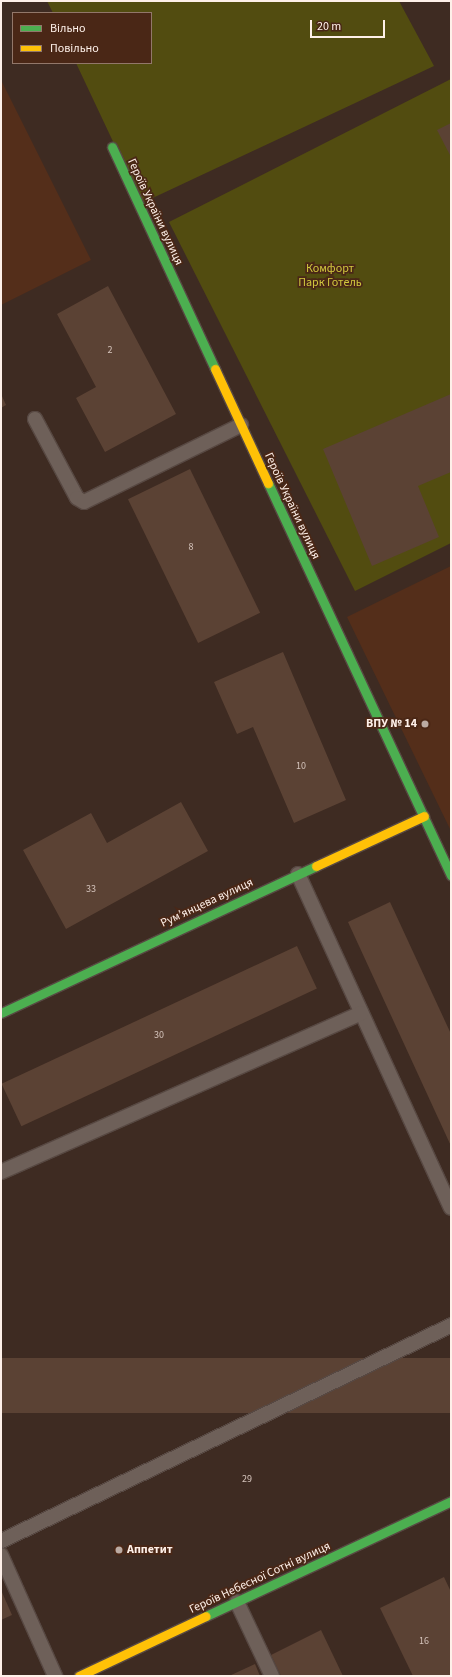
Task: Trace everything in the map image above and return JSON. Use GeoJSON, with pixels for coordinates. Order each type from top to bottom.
{"type":"FeatureCollection","features":[{"type":"Feature","properties":{"kind":"street","name":"Героїв України вулиця"},"geometry":{"type":"LineString","coordinates":[[112,147],[451,875]]}},
{"type":"Feature","properties":{"kind":"street","name":"Рум’янцева вулиця"},"geometry":{"type":"LineString","coordinates":[[1,1013],[424,816]]}},
{"type":"Feature","properties":{"kind":"street","name":"Героїв Небесної Сотні вулиця"},"geometry":{"type":"LineString","coordinates":[[79,1676],[451,1501]]}},
{"type":"Feature","properties":{"kind":"lane"},"geometry":{"type":"LineString","coordinates":[[35,419],[77,498],[84,502],[241,425]]}},
{"type":"Feature","properties":{"kind":"lane"},"geometry":{"type":"LineString","coordinates":[[298,874],[451,1208]]}},
{"type":"Feature","properties":{"kind":"lane"},"geometry":{"type":"LineString","coordinates":[[1,1172],[361,1013]]}},
{"type":"Feature","properties":{"kind":"lane"},"geometry":{"type":"LineString","coordinates":[[1,1541],[451,1325]]}},
{"type":"Feature","properties":{"kind":"lane"},"geometry":{"type":"LineString","coordinates":[[1,1555],[55,1676]]}},
{"type":"Feature","properties":{"kind":"lane"},"geometry":{"type":"LineString","coordinates":[[237,1602],[272,1676]]}},
{"type":"Feature","properties":{"kind":"shaded area"},"geometry":{"type":"Polygon","coordinates":[[[1,80],[91,260],[1,305],[1,80]]]}},
{"type":"Feature","properties":{"kind":"shaded area","name":"ВПУ № 14"},"geometry":{"type":"Polygon","coordinates":[[[451,566],[451,831],[347,617],[451,566]]]}},
{"type":"Feature","properties":{"kind":"green space"},"geometry":{"type":"Polygon","coordinates":[[[47,1],[399,1],[434,66],[142,203],[76,64],[152,64],[152,12],[52,12],[47,1]]]}},
{"type":"Feature","properties":{"kind":"green space","name":"Комфорт Парк Готель"},"geometry":{"type":"Polygon","coordinates":[[[451,79],[451,543],[355,591],[169,222],[451,79]]]}},
{"type":"Feature","properties":{"kind":"building"},"geometry":{"type":"Polygon","coordinates":[[[451,123],[451,157],[437,130],[451,123]]]}},
{"type":"Feature","properties":{"kind":"building"},"geometry":{"type":"Polygon","coordinates":[[[108,286],[176,414],[105,452],[76,398],[96,387],[57,314],[108,286]]]}},
{"type":"Feature","properties":{"kind":"building"},"geometry":{"type":"Polygon","coordinates":[[[1,394],[6,405],[1,408],[1,394]]]}},
{"type":"Feature","properties":{"kind":"building"},"geometry":{"type":"Polygon","coordinates":[[[451,394],[451,472],[418,486],[439,537],[372,566],[323,449],[451,394]]]}},
{"type":"Feature","properties":{"kind":"building"},"geometry":{"type":"Polygon","coordinates":[[[190,469],[260,613],[198,643],[128,499],[190,469]]]}},
{"type":"Feature","properties":{"kind":"building"},"geometry":{"type":"Polygon","coordinates":[[[283,652],[346,800],[294,823],[253,727],[237,734],[214,682],[283,652]]]}},
{"type":"Feature","properties":{"kind":"building"},"geometry":{"type":"Polygon","coordinates":[[[181,802],[208,851],[66,929],[23,850],[91,813],[107,843],[181,802]]]}},
{"type":"Feature","properties":{"kind":"building"},"geometry":{"type":"Polygon","coordinates":[[[390,902],[451,1034],[451,1146],[348,922],[390,902]]]}},
{"type":"Feature","properties":{"kind":"building"},"geometry":{"type":"Polygon","coordinates":[[[297,946],[317,989],[21,1126],[2,1084],[297,946]]]}},
{"type":"Feature","properties":{"kind":"building"},"geometry":{"type":"Polygon","coordinates":[[[1,1358],[451,1358],[451,1413],[1,1413],[1,1358]]]}},
{"type":"Feature","properties":{"kind":"building"},"geometry":{"type":"Polygon","coordinates":[[[444,1577],[451,1592],[451,1676],[413,1676],[380,1608],[444,1577]]]}},
{"type":"Feature","properties":{"kind":"building"},"geometry":{"type":"Polygon","coordinates":[[[1,1590],[12,1615],[1,1620],[1,1590]]]}},
{"type":"Feature","properties":{"kind":"building"},"geometry":{"type":"Polygon","coordinates":[[[321,1630],[343,1676],[281,1676],[271,1655],[321,1630]]]}},
{"type":"Feature","properties":{"kind":"building"},"geometry":{"type":"Polygon","coordinates":[[[255,1664],[260,1676],[229,1676],[255,1664]]]}},
{"type":"Feature","properties":{"kind":"traffic: fast"},"geometry":{"type":"LineString","coordinates":[[112,147],[215,369]]}},
{"type":"Feature","properties":{"kind":"traffic: fast"},"geometry":{"type":"LineString","coordinates":[[268,483],[451,875]]}},
{"type":"Feature","properties":{"kind":"traffic: fast"},"geometry":{"type":"LineString","coordinates":[[1,1013],[316,866]]}},
{"type":"Feature","properties":{"kind":"traffic: fast"},"geometry":{"type":"LineString","coordinates":[[206,1616],[451,1501]]}},
{"type":"Feature","properties":{"kind":"traffic: slow"},"geometry":{"type":"LineString","coordinates":[[215,369],[268,483]]}},
{"type":"Feature","properties":{"kind":"traffic: slow"},"geometry":{"type":"LineString","coordinates":[[316,866],[424,816]]}},
{"type":"Feature","properties":{"kind":"traffic: slow"},"geometry":{"type":"LineString","coordinates":[[79,1676],[206,1616]]}},
{"type":"Feature","properties":{"kind":"place","name":"ВПУ № 14"},"geometry":{"type":"Point","coordinates":[425,724]}},
{"type":"Feature","properties":{"kind":"place","name":"Аппетит"},"geometry":{"type":"Point","coordinates":[119,1550]}}]}
